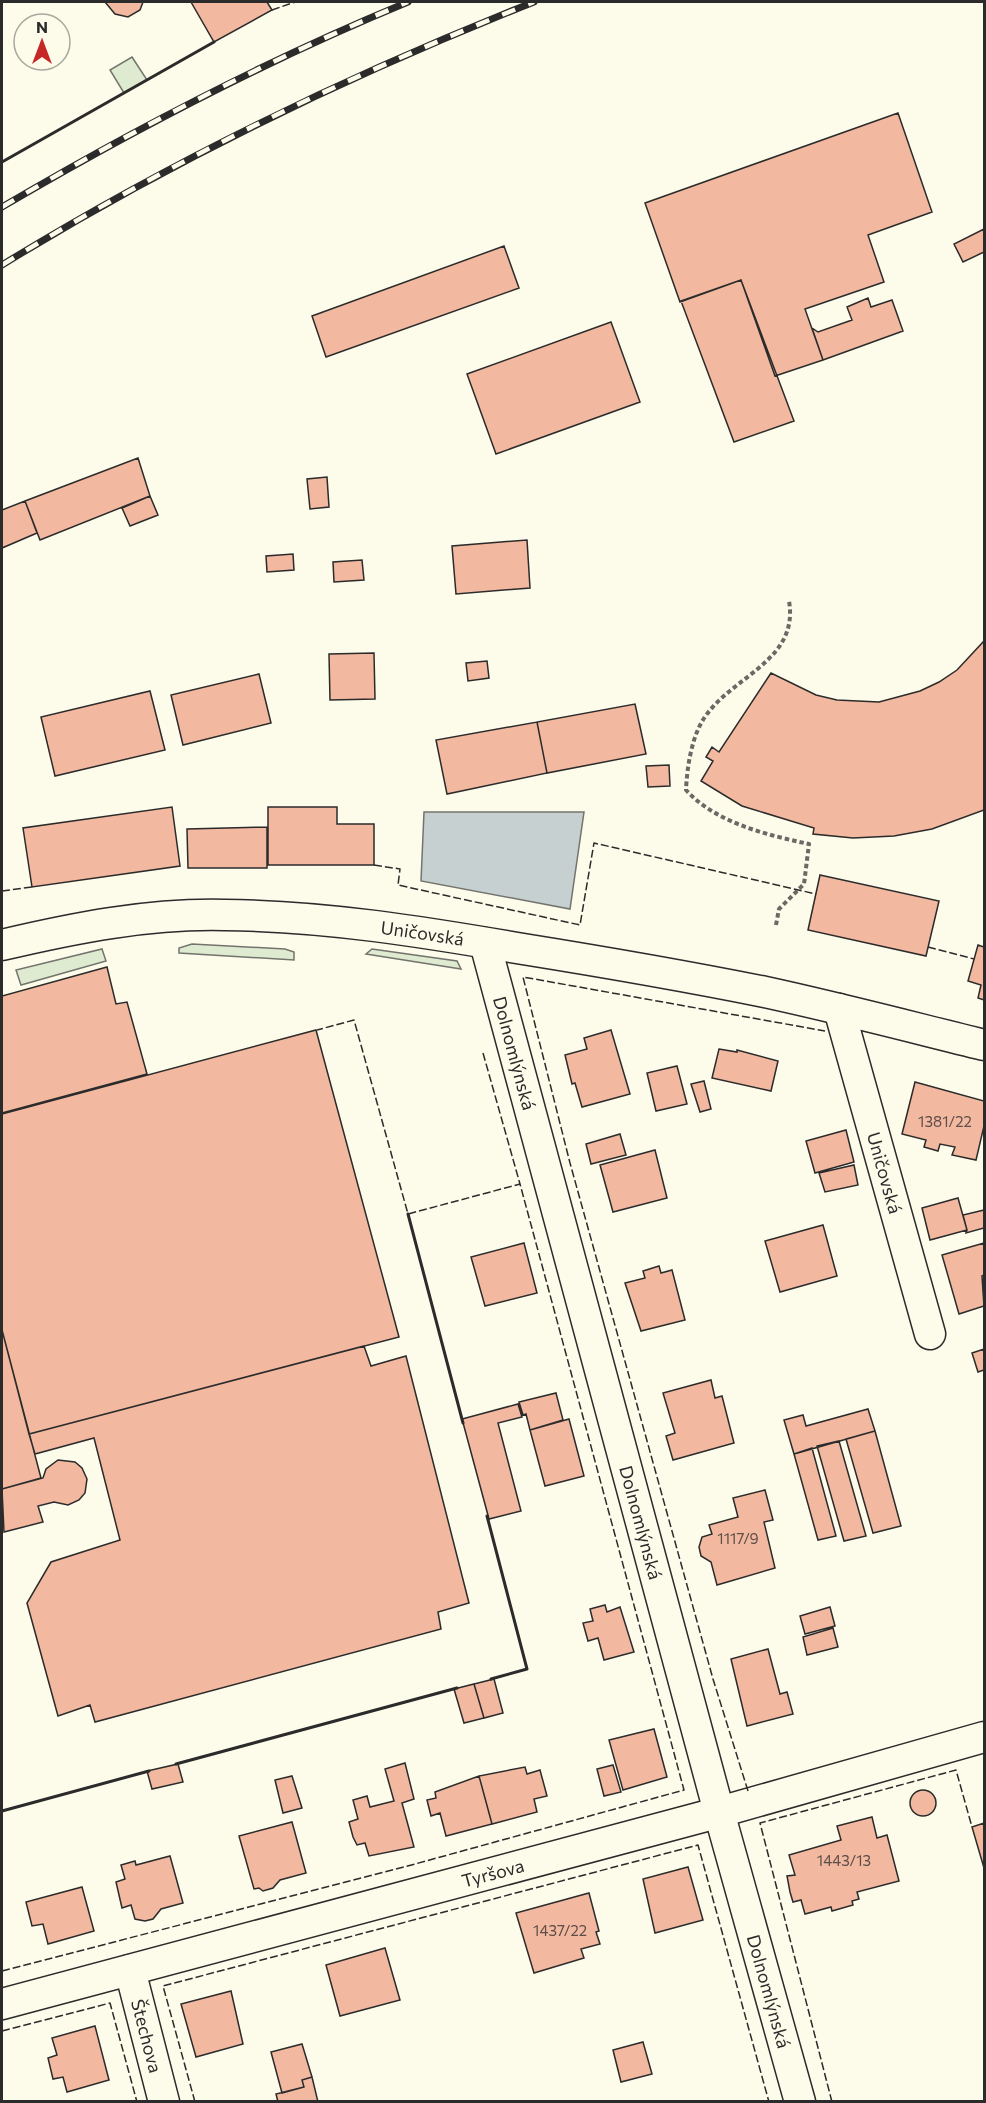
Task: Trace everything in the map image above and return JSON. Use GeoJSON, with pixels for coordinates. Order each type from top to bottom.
{"type":"FeatureCollection","features":[{"type":"Feature","properties":{"kind":"street","name":"Uničovská"},"geometry":{"type":"LineString","coordinates":[[2,945],[72,929],[223,914],[371,924],[708,982],[840,1009],[984,1045]]}},
{"type":"Feature","properties":{"kind":"street","name":"Dolnomlýnská"},"geometry":{"type":"LineString","coordinates":[[485,943],[719,1812],[800,2102]]}},
{"type":"Feature","properties":{"kind":"street","name":"Uničovská"},"geometry":{"type":"LineString","coordinates":[[840,1009],[930,1334]]}},
{"type":"Feature","properties":{"kind":"street","name":"Tyršova"},"geometry":{"type":"LineString","coordinates":[[2,2004],[719,1812],[984,1737]]}},
{"type":"Feature","properties":{"kind":"street","name":"Štechova"},"geometry":{"type":"LineString","coordinates":[[130,1970],[164,2102]]}},
{"type":"Feature","properties":{"kind":"path"},"geometry":{"type":"LineString","coordinates":[[776,926],[779,909],[804,884],[809,844],[756,831],[701,806],[686,790],[687,769],[706,715],[742,680],[779,651],[792,619],[789,601]]}},
{"type":"Feature","properties":{"kind":"green space"},"geometry":{"type":"Polygon","coordinates":[[[132,57],[147,80],[124,93],[110,70],[132,57]]]}},
{"type":"Feature","properties":{"kind":"green space"},"geometry":{"type":"Polygon","coordinates":[[[192,944],[285,949],[294,952],[294,960],[179,953],[179,948],[192,944]]]}},
{"type":"Feature","properties":{"kind":"green space"},"geometry":{"type":"Polygon","coordinates":[[[102,949],[106,961],[21,985],[16,970],[102,949]]]}},
{"type":"Feature","properties":{"kind":"green space"},"geometry":{"type":"Polygon","coordinates":[[[372,949],[457,961],[461,969],[366,954],[372,949]]]}},
{"type":"Feature","properties":{"kind":"shaded area"},"geometry":{"type":"Polygon","coordinates":[[[424,812],[584,812],[570,909],[421,881],[424,812]]]}},
{"type":"Feature","properties":{"kind":"building"},"geometry":{"type":"Polygon","coordinates":[[[105,2],[143,2],[140,10],[128,17],[115,14],[105,2]]]}},
{"type":"Feature","properties":{"kind":"building"},"geometry":{"type":"Polygon","coordinates":[[[191,2],[267,2],[272,10],[214,42],[191,2]]]}},
{"type":"Feature","properties":{"kind":"building"},"geometry":{"type":"Polygon","coordinates":[[[898,113],[932,212],[868,235],[884,282],[805,309],[823,360],[775,376],[741,280],[680,302],[645,203],[898,113]]]}},
{"type":"Feature","properties":{"kind":"building"},"geometry":{"type":"Polygon","coordinates":[[[984,229],[984,252],[963,262],[954,244],[984,229]]]}},
{"type":"Feature","properties":{"kind":"building"},"geometry":{"type":"Polygon","coordinates":[[[504,246],[519,288],[326,357],[312,316],[504,246]]]}},
{"type":"Feature","properties":{"kind":"building"},"geometry":{"type":"Polygon","coordinates":[[[741,280],[794,421],[734,442],[681,301],[741,280]]]}},
{"type":"Feature","properties":{"kind":"building"},"geometry":{"type":"Polygon","coordinates":[[[868,298],[871,307],[892,300],[903,331],[823,360],[812,328],[818,332],[852,320],[847,307],[868,298]]]}},
{"type":"Feature","properties":{"kind":"building"},"geometry":{"type":"Polygon","coordinates":[[[611,322],[640,402],[496,454],[467,374],[611,322]]]}},
{"type":"Feature","properties":{"kind":"building"},"geometry":{"type":"Polygon","coordinates":[[[138,458],[150,496],[40,540],[25,501],[138,458]]]}},
{"type":"Feature","properties":{"kind":"building"},"geometry":{"type":"Polygon","coordinates":[[[327,477],[329,507],[310,509],[307,479],[327,477]]]}},
{"type":"Feature","properties":{"kind":"building"},"geometry":{"type":"Polygon","coordinates":[[[150,496],[158,515],[130,526],[122,508],[150,496]]]}},
{"type":"Feature","properties":{"kind":"building"},"geometry":{"type":"Polygon","coordinates":[[[25,501],[37,533],[2,548],[2,510],[25,501]]]}},
{"type":"Feature","properties":{"kind":"building"},"geometry":{"type":"Polygon","coordinates":[[[527,540],[530,588],[456,594],[452,546],[527,540]]]}},
{"type":"Feature","properties":{"kind":"building"},"geometry":{"type":"Polygon","coordinates":[[[293,554],[294,570],[267,572],[266,556],[293,554]]]}},
{"type":"Feature","properties":{"kind":"building"},"geometry":{"type":"Polygon","coordinates":[[[362,560],[364,580],[334,582],[333,562],[362,560]]]}},
{"type":"Feature","properties":{"kind":"building"},"geometry":{"type":"Polygon","coordinates":[[[984,641],[984,810],[932,829],[894,836],[853,838],[813,834],[814,828],[742,806],[701,781],[713,761],[706,757],[712,747],[719,752],[771,673],[816,695],[837,700],[879,702],[920,691],[939,682],[957,670],[984,641]]]}},
{"type":"Feature","properties":{"kind":"building"},"geometry":{"type":"Polygon","coordinates":[[[374,653],[375,699],[330,700],[329,654],[374,653]]]}},
{"type":"Feature","properties":{"kind":"building"},"geometry":{"type":"Polygon","coordinates":[[[487,661],[489,678],[468,681],[466,663],[487,661]]]}},
{"type":"Feature","properties":{"kind":"building"},"geometry":{"type":"Polygon","coordinates":[[[259,674],[271,723],[183,745],[171,695],[259,674]]]}},
{"type":"Feature","properties":{"kind":"building"},"geometry":{"type":"Polygon","coordinates":[[[150,691],[165,750],[55,776],[41,717],[150,691]]]}},
{"type":"Feature","properties":{"kind":"building"},"geometry":{"type":"Polygon","coordinates":[[[635,704],[646,754],[547,773],[537,722],[635,704]]]}},
{"type":"Feature","properties":{"kind":"building"},"geometry":{"type":"Polygon","coordinates":[[[537,722],[547,773],[447,794],[436,740],[537,722]]]}},
{"type":"Feature","properties":{"kind":"building"},"geometry":{"type":"Polygon","coordinates":[[[669,765],[670,786],[648,787],[646,766],[669,765]]]}},
{"type":"Feature","properties":{"kind":"building"},"geometry":{"type":"Polygon","coordinates":[[[172,807],[180,866],[32,887],[23,828],[172,807]]]}},
{"type":"Feature","properties":{"kind":"building"},"geometry":{"type":"Polygon","coordinates":[[[268,807],[337,807],[337,824],[374,824],[374,865],[268,865],[268,807]]]}},
{"type":"Feature","properties":{"kind":"building"},"geometry":{"type":"Polygon","coordinates":[[[267,827],[267,868],[188,868],[187,829],[267,827]]]}},
{"type":"Feature","properties":{"kind":"building"},"geometry":{"type":"Polygon","coordinates":[[[820,875],[939,901],[926,956],[808,930],[820,875]]]}},
{"type":"Feature","properties":{"kind":"building"},"geometry":{"type":"Polygon","coordinates":[[[978,945],[984,947],[984,1000],[978,998],[981,985],[968,981],[978,945]]]}},
{"type":"Feature","properties":{"kind":"building"},"geometry":{"type":"Polygon","coordinates":[[[107,967],[116,1004],[127,1002],[147,1074],[2,1113],[2,996],[107,967]]]}},
{"type":"Feature","properties":{"kind":"building"},"geometry":{"type":"Polygon","coordinates":[[[316,1030],[399,1337],[29,1434],[2,1330],[2,1114],[316,1030]]]}},
{"type":"Feature","properties":{"kind":"building"},"geometry":{"type":"Polygon","coordinates":[[[611,1030],[630,1094],[582,1107],[575,1083],[572,1084],[565,1055],[587,1049],[584,1038],[611,1030]]]}},
{"type":"Feature","properties":{"kind":"building"},"geometry":{"type":"Polygon","coordinates":[[[719,1049],[737,1052],[737,1050],[778,1061],[771,1091],[712,1078],[719,1049]]]}},
{"type":"Feature","properties":{"kind":"building"},"geometry":{"type":"Polygon","coordinates":[[[677,1066],[687,1104],[656,1111],[647,1073],[677,1066]]]}},
{"type":"Feature","properties":{"kind":"building"},"geometry":{"type":"Polygon","coordinates":[[[704,1081],[711,1109],[700,1112],[691,1084],[704,1081]]]}},
{"type":"Feature","properties":{"kind":"building"},"geometry":{"type":"Polygon","coordinates":[[[915,1082],[984,1101],[984,1126],[976,1160],[952,1155],[955,1147],[940,1144],[938,1151],[924,1147],[926,1140],[902,1134],[915,1082]]]}},
{"type":"Feature","properties":{"kind":"building"},"geometry":{"type":"Polygon","coordinates":[[[846,1130],[854,1162],[815,1173],[806,1141],[846,1130]]]}},
{"type":"Feature","properties":{"kind":"building"},"geometry":{"type":"Polygon","coordinates":[[[620,1134],[626,1155],[591,1164],[586,1144],[620,1134]]]}},
{"type":"Feature","properties":{"kind":"building"},"geometry":{"type":"Polygon","coordinates":[[[655,1150],[667,1198],[613,1212],[600,1165],[655,1150]]]}},
{"type":"Feature","properties":{"kind":"building"},"geometry":{"type":"Polygon","coordinates":[[[854,1165],[858,1185],[825,1192],[819,1173],[854,1165]]]}},
{"type":"Feature","properties":{"kind":"building"},"geometry":{"type":"Polygon","coordinates":[[[958,1198],[967,1230],[930,1240],[922,1208],[958,1198]]]}},
{"type":"Feature","properties":{"kind":"building"},"geometry":{"type":"Polygon","coordinates":[[[984,1210],[984,1228],[966,1233],[963,1215],[984,1210]]]}},
{"type":"Feature","properties":{"kind":"building"},"geometry":{"type":"Polygon","coordinates":[[[823,1225],[837,1276],[780,1292],[765,1241],[823,1225]]]}},
{"type":"Feature","properties":{"kind":"building"},"geometry":{"type":"Polygon","coordinates":[[[524,1243],[537,1293],[485,1306],[471,1257],[524,1243]]]}},
{"type":"Feature","properties":{"kind":"building"},"geometry":{"type":"Polygon","coordinates":[[[984,1243],[984,1275],[982,1276],[984,1306],[959,1314],[942,1255],[984,1243]]]}},
{"type":"Feature","properties":{"kind":"building"},"geometry":{"type":"Polygon","coordinates":[[[659,1266],[661,1273],[672,1270],[685,1320],[641,1331],[625,1283],[645,1278],[643,1271],[659,1266]]]}},
{"type":"Feature","properties":{"kind":"building"},"geometry":{"type":"Polygon","coordinates":[[[2,1330],[41,1478],[2,1489],[2,1330]]]}},
{"type":"Feature","properties":{"kind":"building"},"geometry":{"type":"Polygon","coordinates":[[[364,1346],[371,1366],[406,1356],[469,1603],[438,1612],[441,1629],[95,1722],[90,1705],[58,1716],[27,1603],[51,1562],[120,1540],[94,1438],[35,1454],[29,1434],[364,1346]]]}},
{"type":"Feature","properties":{"kind":"building"},"geometry":{"type":"Polygon","coordinates":[[[984,1349],[984,1370],[978,1372],[972,1353],[984,1349]]]}},
{"type":"Feature","properties":{"kind":"building"},"geometry":{"type":"Polygon","coordinates":[[[711,1380],[715,1398],[722,1396],[734,1443],[673,1460],[666,1436],[675,1433],[663,1393],[711,1380]]]}},
{"type":"Feature","properties":{"kind":"building"},"geometry":{"type":"Polygon","coordinates":[[[556,1393],[563,1420],[530,1430],[526,1414],[523,1415],[519,1402],[556,1393]]]}},
{"type":"Feature","properties":{"kind":"building"},"geometry":{"type":"Polygon","coordinates":[[[518,1404],[522,1417],[498,1423],[521,1511],[489,1519],[462,1419],[518,1404]]]}},
{"type":"Feature","properties":{"kind":"building"},"geometry":{"type":"Polygon","coordinates":[[[868,1409],[875,1431],[794,1454],[784,1420],[803,1415],[806,1426],[868,1409]]]}},
{"type":"Feature","properties":{"kind":"building"},"geometry":{"type":"Polygon","coordinates":[[[569,1419],[584,1476],[545,1486],[530,1430],[569,1419]]]}},
{"type":"Feature","properties":{"kind":"building"},"geometry":{"type":"Polygon","coordinates":[[[875,1431],[901,1526],[873,1533],[846,1439],[875,1431]]]}},
{"type":"Feature","properties":{"kind":"building"},"geometry":{"type":"Polygon","coordinates":[[[839,1441],[866,1536],[844,1541],[817,1446],[839,1441]]]}},
{"type":"Feature","properties":{"kind":"building"},"geometry":{"type":"Polygon","coordinates":[[[812,1448],[836,1536],[818,1540],[794,1454],[812,1448]]]}},
{"type":"Feature","properties":{"kind":"building"},"geometry":{"type":"Polygon","coordinates":[[[58,1460],[75,1462],[82,1468],[87,1479],[85,1493],[79,1500],[68,1505],[54,1502],[38,1506],[43,1522],[4,1532],[2,1489],[43,1478],[46,1469],[58,1460]]]}},
{"type":"Feature","properties":{"kind":"building"},"geometry":{"type":"Polygon","coordinates":[[[765,1490],[773,1520],[764,1522],[775,1568],[717,1585],[711,1562],[701,1556],[699,1547],[702,1537],[712,1534],[709,1525],[738,1517],[733,1498],[765,1490]]]}},
{"type":"Feature","properties":{"kind":"building"},"geometry":{"type":"Polygon","coordinates":[[[605,1605],[607,1612],[620,1607],[634,1652],[604,1660],[598,1638],[588,1641],[583,1623],[593,1621],[590,1609],[605,1605]]]}},
{"type":"Feature","properties":{"kind":"building"},"geometry":{"type":"Polygon","coordinates":[[[830,1607],[835,1626],[805,1634],[800,1616],[830,1607]]]}},
{"type":"Feature","properties":{"kind":"building"},"geometry":{"type":"Polygon","coordinates":[[[833,1628],[838,1647],[807,1655],[803,1637],[833,1628]]]}},
{"type":"Feature","properties":{"kind":"building"},"geometry":{"type":"Polygon","coordinates":[[[768,1649],[780,1694],[787,1692],[793,1714],[747,1726],[731,1659],[768,1649]]]}},
{"type":"Feature","properties":{"kind":"building"},"geometry":{"type":"Polygon","coordinates":[[[494,1679],[503,1713],[484,1718],[474,1684],[494,1679]]]}},
{"type":"Feature","properties":{"kind":"building"},"geometry":{"type":"Polygon","coordinates":[[[474,1684],[484,1718],[464,1723],[454,1689],[474,1684]]]}},
{"type":"Feature","properties":{"kind":"building"},"geometry":{"type":"Polygon","coordinates":[[[654,1729],[667,1777],[623,1790],[609,1740],[654,1729]]]}},
{"type":"Feature","properties":{"kind":"building"},"geometry":{"type":"Polygon","coordinates":[[[405,1763],[414,1799],[402,1803],[414,1847],[369,1856],[365,1843],[357,1845],[353,1837],[349,1822],[358,1819],[353,1800],[367,1796],[370,1807],[394,1801],[385,1769],[405,1763]]]}},
{"type":"Feature","properties":{"kind":"building"},"geometry":{"type":"Polygon","coordinates":[[[178,1764],[183,1782],[152,1789],[147,1771],[178,1764]]]}},
{"type":"Feature","properties":{"kind":"building"},"geometry":{"type":"Polygon","coordinates":[[[613,1765],[621,1792],[604,1796],[597,1769],[613,1765]]]}},
{"type":"Feature","properties":{"kind":"building"},"geometry":{"type":"Polygon","coordinates":[[[525,1767],[527,1774],[540,1770],[547,1796],[534,1799],[537,1812],[492,1824],[479,1776],[525,1767]]]}},
{"type":"Feature","properties":{"kind":"building"},"geometry":{"type":"Polygon","coordinates":[[[292,1776],[302,1808],[283,1813],[275,1780],[292,1776]]]}},
{"type":"Feature","properties":{"kind":"building"},"geometry":{"type":"Polygon","coordinates":[[[479,1776],[492,1824],[446,1836],[440,1813],[431,1816],[427,1800],[436,1798],[435,1792],[479,1776]]]}},
{"type":"Feature","properties":{"kind":"building"},"geometry":{"type":"Polygon","coordinates":[[[923,1790],[932,1794],[936,1803],[932,1812],[923,1816],[914,1812],[910,1803],[914,1794],[923,1790]]]}},
{"type":"Feature","properties":{"kind":"building"},"geometry":{"type":"Polygon","coordinates":[[[872,1817],[877,1838],[887,1835],[899,1881],[857,1892],[859,1899],[852,1901],[853,1905],[832,1911],[831,1907],[805,1914],[801,1900],[793,1902],[790,1892],[787,1876],[795,1875],[789,1855],[841,1840],[837,1826],[872,1817]]]}},
{"type":"Feature","properties":{"kind":"building"},"geometry":{"type":"Polygon","coordinates":[[[292,1822],[306,1873],[280,1880],[273,1888],[263,1891],[259,1888],[254,1889],[239,1836],[292,1822]]]}},
{"type":"Feature","properties":{"kind":"building"},"geometry":{"type":"Polygon","coordinates":[[[984,1823],[984,1868],[972,1827],[984,1823]]]}},
{"type":"Feature","properties":{"kind":"building"},"geometry":{"type":"Polygon","coordinates":[[[170,1856],[183,1903],[161,1909],[153,1919],[145,1921],[135,1919],[131,1905],[122,1908],[116,1882],[125,1879],[121,1865],[135,1861],[136,1865],[170,1856]]]}},
{"type":"Feature","properties":{"kind":"building"},"geometry":{"type":"Polygon","coordinates":[[[688,1867],[703,1920],[655,1933],[643,1879],[688,1867]]]}},
{"type":"Feature","properties":{"kind":"building"},"geometry":{"type":"Polygon","coordinates":[[[82,1887],[94,1931],[48,1944],[43,1924],[32,1926],[26,1902],[82,1887]]]}},
{"type":"Feature","properties":{"kind":"building"},"geometry":{"type":"Polygon","coordinates":[[[589,1893],[600,1944],[581,1949],[584,1958],[534,1973],[516,1913],[589,1893]]]}},
{"type":"Feature","properties":{"kind":"building"},"geometry":{"type":"Polygon","coordinates":[[[385,1948],[400,2000],[340,2016],[326,1965],[385,1948]]]}},
{"type":"Feature","properties":{"kind":"building"},"geometry":{"type":"Polygon","coordinates":[[[231,1991],[243,2044],[196,2057],[181,2004],[231,1991]]]}},
{"type":"Feature","properties":{"kind":"building"},"geometry":{"type":"Polygon","coordinates":[[[95,2026],[109,2080],[67,2092],[63,2077],[53,2079],[48,2058],[57,2055],[52,2038],[95,2026]]]}},
{"type":"Feature","properties":{"kind":"building"},"geometry":{"type":"Polygon","coordinates":[[[643,2042],[652,2074],[621,2082],[613,2050],[643,2042]]]}},
{"type":"Feature","properties":{"kind":"building"},"geometry":{"type":"Polygon","coordinates":[[[302,2044],[312,2077],[302,2080],[304,2087],[282,2093],[271,2052],[302,2044]]]}},
{"type":"Feature","properties":{"kind":"building"},"geometry":{"type":"Polygon","coordinates":[[[312,2077],[318,2102],[278,2102],[276,2094],[304,2087],[302,2080],[312,2077]]]}},
{"type":"Feature","properties":{"kind":"railway"},"geometry":{"type":"LineString","coordinates":[[2,207],[201,97],[355,24],[408,2]]}},
{"type":"Feature","properties":{"kind":"railway"},"geometry":{"type":"LineString","coordinates":[[2,265],[131,190],[262,122],[396,60],[534,2]]}},
{"type":"Feature","properties":{"kind":"fence"},"geometry":{"type":"LineString","coordinates":[[272,10],[295,2]]}},
{"type":"Feature","properties":{"kind":"fence"},"geometry":{"type":"LineString","coordinates":[[374,865],[400,869],[398,885],[580,925],[594,843],[816,894]]}},
{"type":"Feature","properties":{"kind":"fence"},"geometry":{"type":"LineString","coordinates":[[2,891],[32,887]]}},
{"type":"Feature","properties":{"kind":"fence"},"geometry":{"type":"LineString","coordinates":[[928,947],[974,959]]}},
{"type":"Feature","properties":{"kind":"fence"},"geometry":{"type":"LineString","coordinates":[[748,1791],[713,1679],[570,1163],[523,977],[825,1031]]}},
{"type":"Feature","properties":{"kind":"fence"},"geometry":{"type":"LineString","coordinates":[[2,1971],[415,1864],[684,1790],[520,1184],[408,1214],[354,1020],[317,1030]]}},
{"type":"Feature","properties":{"kind":"fence"},"geometry":{"type":"LineString","coordinates":[[483,1053],[520,1184]]}},
{"type":"Feature","properties":{"kind":"fence"},"geometry":{"type":"LineString","coordinates":[[832,2102],[760,1823],[956,1770],[972,1827]]}},
{"type":"Feature","properties":{"kind":"fence"},"geometry":{"type":"LineString","coordinates":[[195,2102],[163,1986],[698,1845],[769,2102]]}},
{"type":"Feature","properties":{"kind":"fence"},"geometry":{"type":"LineString","coordinates":[[2,2031],[110,2003],[137,2102]]}},
{"type":"Feature","properties":{"kind":"wall"},"geometry":{"type":"LineString","coordinates":[[2,162],[214,42]]}},
{"type":"Feature","properties":{"kind":"wall"},"geometry":{"type":"LineString","coordinates":[[408,1214],[463,1423]]}},
{"type":"Feature","properties":{"kind":"wall"},"geometry":{"type":"LineString","coordinates":[[487,1516],[527,1669],[491,1679]]}},
{"type":"Feature","properties":{"kind":"wall"},"geometry":{"type":"LineString","coordinates":[[176,1764],[457,1688]]}},
{"type":"Feature","properties":{"kind":"wall"},"geometry":{"type":"LineString","coordinates":[[2,1811],[149,1771]]}}]}
